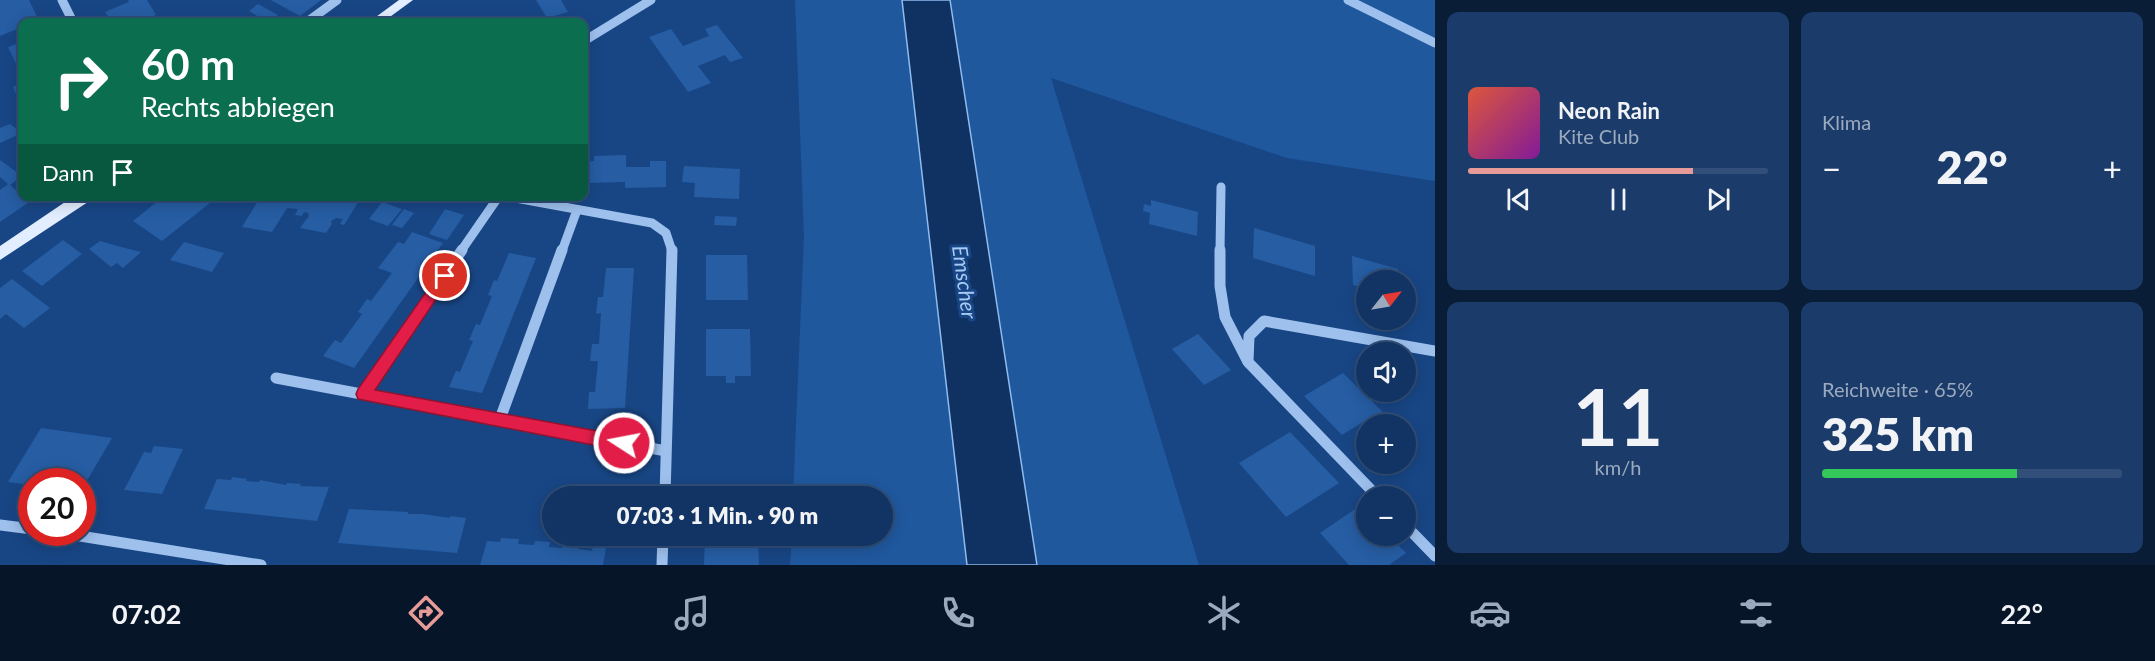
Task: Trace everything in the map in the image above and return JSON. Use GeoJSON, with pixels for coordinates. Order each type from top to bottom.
{"type":"FeatureCollection","features":[{"type":"Feature","properties":{"kind":"main road"},"geometry":{"type":"LineString","coordinates":[[381,18],[407,0]]}},
{"type":"Feature","properties":{"kind":"main road"},"geometry":{"type":"LineString","coordinates":[[0,254],[79,201]]}},
{"type":"Feature","properties":{"kind":"street"},"geometry":{"type":"LineString","coordinates":[[62,0],[71,18]]}},
{"type":"Feature","properties":{"kind":"street"},"geometry":{"type":"LineString","coordinates":[[312,18],[337,0]]}},
{"type":"Feature","properties":{"kind":"street"},"geometry":{"type":"LineString","coordinates":[[588,39],[651,0]]}},
{"type":"Feature","properties":{"kind":"street"},"geometry":{"type":"LineString","coordinates":[[1348,0],[1435,43]]}},
{"type":"Feature","properties":{"kind":"street"},"geometry":{"type":"LineString","coordinates":[[1221,187],[1220,286],[1225,317],[1248,362],[1367,486]]}},
{"type":"Feature","properties":{"kind":"street"},"geometry":{"type":"LineString","coordinates":[[363,394],[496,201]]}},
{"type":"Feature","properties":{"kind":"street"},"geometry":{"type":"LineString","coordinates":[[530,201],[652,223],[666,232],[672,248],[664,486]]}},
{"type":"Feature","properties":{"kind":"street"},"geometry":{"type":"LineString","coordinates":[[500,419],[577,210]]}},
{"type":"Feature","properties":{"kind":"street"},"geometry":{"type":"LineString","coordinates":[[1248,362],[1250,336],[1264,321],[1435,351]]}},
{"type":"Feature","properties":{"kind":"street"},"geometry":{"type":"LineString","coordinates":[[276,378],[666,452]]}},
{"type":"Feature","properties":{"kind":"street"},"geometry":{"type":"LineString","coordinates":[[0,525],[18,527]]}},
{"type":"Feature","properties":{"kind":"street"},"geometry":{"type":"LineString","coordinates":[[1416,536],[1435,556]]}},
{"type":"Feature","properties":{"kind":"street"},"geometry":{"type":"LineString","coordinates":[[96,538],[261,565]]}},
{"type":"Feature","properties":{"kind":"street"},"geometry":{"type":"LineString","coordinates":[[663,546],[663,565]]}},
{"type":"Feature","properties":{"kind":"shaded area"},"geometry":{"type":"Polygon","coordinates":[[[795,0],[1435,0],[1435,181],[1287,158],[1051,78],[1199,565],[790,565],[791,546],[893,546],[893,486],[793,486],[804,236],[795,0]]]}},
{"type":"Feature","properties":{"kind":"water","name":"Emscher"},"geometry":{"type":"Polygon","coordinates":[[[902,0],[950,0],[1037,565],[967,565],[902,0]]]}},
{"type":"Feature","properties":{"kind":"building"},"geometry":{"type":"Polygon","coordinates":[[[0,0],[29,0],[38,18],[18,18],[18,29],[0,36],[0,0]]]}},
{"type":"Feature","properties":{"kind":"building"},"geometry":{"type":"Polygon","coordinates":[[[128,0],[147,0],[156,15],[149,18],[109,18],[105,12],[129,2],[128,0]]]}},
{"type":"Feature","properties":{"kind":"building"},"geometry":{"type":"Polygon","coordinates":[[[271,0],[321,0],[300,16],[271,0]]]}},
{"type":"Feature","properties":{"kind":"building"},"geometry":{"type":"Polygon","coordinates":[[[536,0],[561,0],[568,12],[547,18],[536,0]]]}},
{"type":"Feature","properties":{"kind":"building"},"geometry":{"type":"Polygon","coordinates":[[[258,4],[278,15],[274,18],[258,18],[259,17],[249,11],[258,4]]]}},
{"type":"Feature","properties":{"kind":"building"},"geometry":{"type":"Polygon","coordinates":[[[717,25],[743,58],[730,62],[725,55],[698,66],[711,83],[688,92],[649,37],[671,29],[683,46],[709,36],[705,29],[717,25]]]}},
{"type":"Feature","properties":{"kind":"building"},"geometry":{"type":"Polygon","coordinates":[[[18,43],[18,68],[8,47],[18,43]]]}},
{"type":"Feature","properties":{"kind":"building"},"geometry":{"type":"Polygon","coordinates":[[[18,84],[18,99],[13,87],[18,84]]]}},
{"type":"Feature","properties":{"kind":"building"},"geometry":{"type":"Polygon","coordinates":[[[10,124],[18,130],[18,135],[0,143],[0,128],[10,124]]]}},
{"type":"Feature","properties":{"kind":"building"},"geometry":{"type":"Polygon","coordinates":[[[626,155],[626,167],[650,167],[650,161],[666,161],[666,187],[625,188],[625,182],[588,183],[588,162],[594,161],[594,156],[626,155]]]}},
{"type":"Feature","properties":{"kind":"building"},"geometry":{"type":"Polygon","coordinates":[[[0,160],[18,173],[18,179],[10,185],[18,192],[18,201],[29,202],[0,222],[0,190],[8,184],[0,177],[0,160]]]}},
{"type":"Feature","properties":{"kind":"building"},"geometry":{"type":"Polygon","coordinates":[[[684,166],[740,169],[739,199],[694,197],[695,183],[682,182],[684,166]]]}},
{"type":"Feature","properties":{"kind":"building"},"geometry":{"type":"Polygon","coordinates":[[[1151,200],[1198,212],[1197,236],[1149,224],[1150,213],[1143,211],[1144,204],[1151,206],[1151,200]]]}},
{"type":"Feature","properties":{"kind":"building"},"geometry":{"type":"Polygon","coordinates":[[[158,201],[212,201],[162,241],[133,221],[158,201]]]}},
{"type":"Feature","properties":{"kind":"building"},"geometry":{"type":"Polygon","coordinates":[[[258,201],[359,201],[344,225],[340,224],[343,219],[336,218],[331,221],[332,224],[326,233],[300,228],[309,216],[308,213],[304,212],[302,216],[295,215],[298,209],[287,208],[272,232],[242,227],[258,201]]]}},
{"type":"Feature","properties":{"kind":"building"},"geometry":{"type":"Polygon","coordinates":[[[382,202],[402,209],[388,226],[369,219],[382,202]]]}},
{"type":"Feature","properties":{"kind":"building"},"geometry":{"type":"Polygon","coordinates":[[[404,209],[414,213],[402,228],[392,225],[404,209]]]}},
{"type":"Feature","properties":{"kind":"building"},"geometry":{"type":"Polygon","coordinates":[[[445,209],[464,215],[447,240],[429,234],[445,209]]]}},
{"type":"Feature","properties":{"kind":"building"},"geometry":{"type":"Polygon","coordinates":[[[715,216],[737,217],[736,226],[714,225],[715,216]]]}},
{"type":"Feature","properties":{"kind":"building"},"geometry":{"type":"Polygon","coordinates":[[[1254,228],[1315,246],[1315,276],[1253,258],[1254,228]]]}},
{"type":"Feature","properties":{"kind":"building"},"geometry":{"type":"Polygon","coordinates":[[[412,232],[443,243],[354,368],[323,356],[335,340],[341,343],[362,314],[358,312],[367,299],[371,301],[392,273],[378,268],[398,242],[404,244],[412,232]]]}},
{"type":"Feature","properties":{"kind":"building"},"geometry":{"type":"Polygon","coordinates":[[[63,240],[82,254],[42,286],[22,271],[63,240]]]}},
{"type":"Feature","properties":{"kind":"building"},"geometry":{"type":"Polygon","coordinates":[[[100,241],[141,252],[123,268],[117,263],[111,267],[89,249],[100,241]]]}},
{"type":"Feature","properties":{"kind":"building"},"geometry":{"type":"Polygon","coordinates":[[[184,242],[224,253],[212,272],[170,260],[184,242]]]}},
{"type":"Feature","properties":{"kind":"building"},"geometry":{"type":"Polygon","coordinates":[[[509,253],[536,258],[482,393],[449,387],[456,371],[460,372],[473,341],[469,340],[476,324],[480,325],[492,296],[488,295],[494,280],[497,281],[509,253]]]}},
{"type":"Feature","properties":{"kind":"building"},"geometry":{"type":"Polygon","coordinates":[[[706,255],[747,255],[748,300],[706,300],[706,255]]]}},
{"type":"Feature","properties":{"kind":"building"},"geometry":{"type":"Polygon","coordinates":[[[1352,256],[1398,269],[1356,270],[1356,286],[1353,285],[1352,256]]]}},
{"type":"Feature","properties":{"kind":"building"},"geometry":{"type":"Polygon","coordinates":[[[606,268],[634,268],[625,408],[588,409],[589,392],[595,392],[598,361],[590,361],[592,344],[599,344],[601,313],[596,314],[598,297],[603,297],[606,268]]]}},
{"type":"Feature","properties":{"kind":"building"},"geometry":{"type":"Polygon","coordinates":[[[12,279],[50,308],[24,328],[6,314],[0,319],[0,288],[12,279]]]}},
{"type":"Feature","properties":{"kind":"building"},"geometry":{"type":"Polygon","coordinates":[[[706,329],[750,329],[751,376],[735,376],[735,383],[726,383],[726,376],[706,376],[706,329]]]}},
{"type":"Feature","properties":{"kind":"building"},"geometry":{"type":"Polygon","coordinates":[[[1198,334],[1231,370],[1204,385],[1172,349],[1198,334]]]}},
{"type":"Feature","properties":{"kind":"building"},"geometry":{"type":"Polygon","coordinates":[[[1343,373],[1356,386],[1356,402],[1373,402],[1385,414],[1356,414],[1356,426],[1342,435],[1304,396],[1343,373]]]}},
{"type":"Feature","properties":{"kind":"building"},"geometry":{"type":"Polygon","coordinates":[[[41,428],[112,438],[94,468],[18,468],[18,483],[8,482],[41,428]]]}},
{"type":"Feature","properties":{"kind":"building"},"geometry":{"type":"Polygon","coordinates":[[[1290,432],[1339,483],[1286,517],[1239,463],[1290,432]]]}},
{"type":"Feature","properties":{"kind":"building"},"geometry":{"type":"Polygon","coordinates":[[[154,446],[183,449],[162,494],[124,490],[144,452],[151,453],[154,446]]]}},
{"type":"Feature","properties":{"kind":"building"},"geometry":{"type":"Polygon","coordinates":[[[232,477],[247,479],[246,481],[259,482],[260,480],[286,485],[287,483],[329,487],[317,521],[204,509],[217,479],[231,480],[232,477]]]}},
{"type":"Feature","properties":{"kind":"building"},"geometry":{"type":"Polygon","coordinates":[[[1356,508],[1356,546],[1399,546],[1406,553],[1389,565],[1349,565],[1320,533],[1356,508]]]}},
{"type":"Feature","properties":{"kind":"building"},"geometry":{"type":"Polygon","coordinates":[[[349,509],[466,518],[457,553],[338,543],[349,509]]]}},
{"type":"Feature","properties":{"kind":"building"},"geometry":{"type":"Polygon","coordinates":[[[501,538],[519,539],[518,544],[534,545],[535,541],[542,541],[542,546],[549,547],[579,546],[578,549],[592,551],[593,546],[606,548],[603,565],[480,565],[487,541],[500,542],[501,538]]]}},
{"type":"Feature","properties":{"kind":"building"},"geometry":{"type":"Polygon","coordinates":[[[705,546],[758,546],[759,565],[704,565],[705,546]]]}},
{"type":"Feature","properties":{"kind":"route"},"geometry":{"type":"LineString","coordinates":[[445,276],[363,394],[624,443]]}}]}
